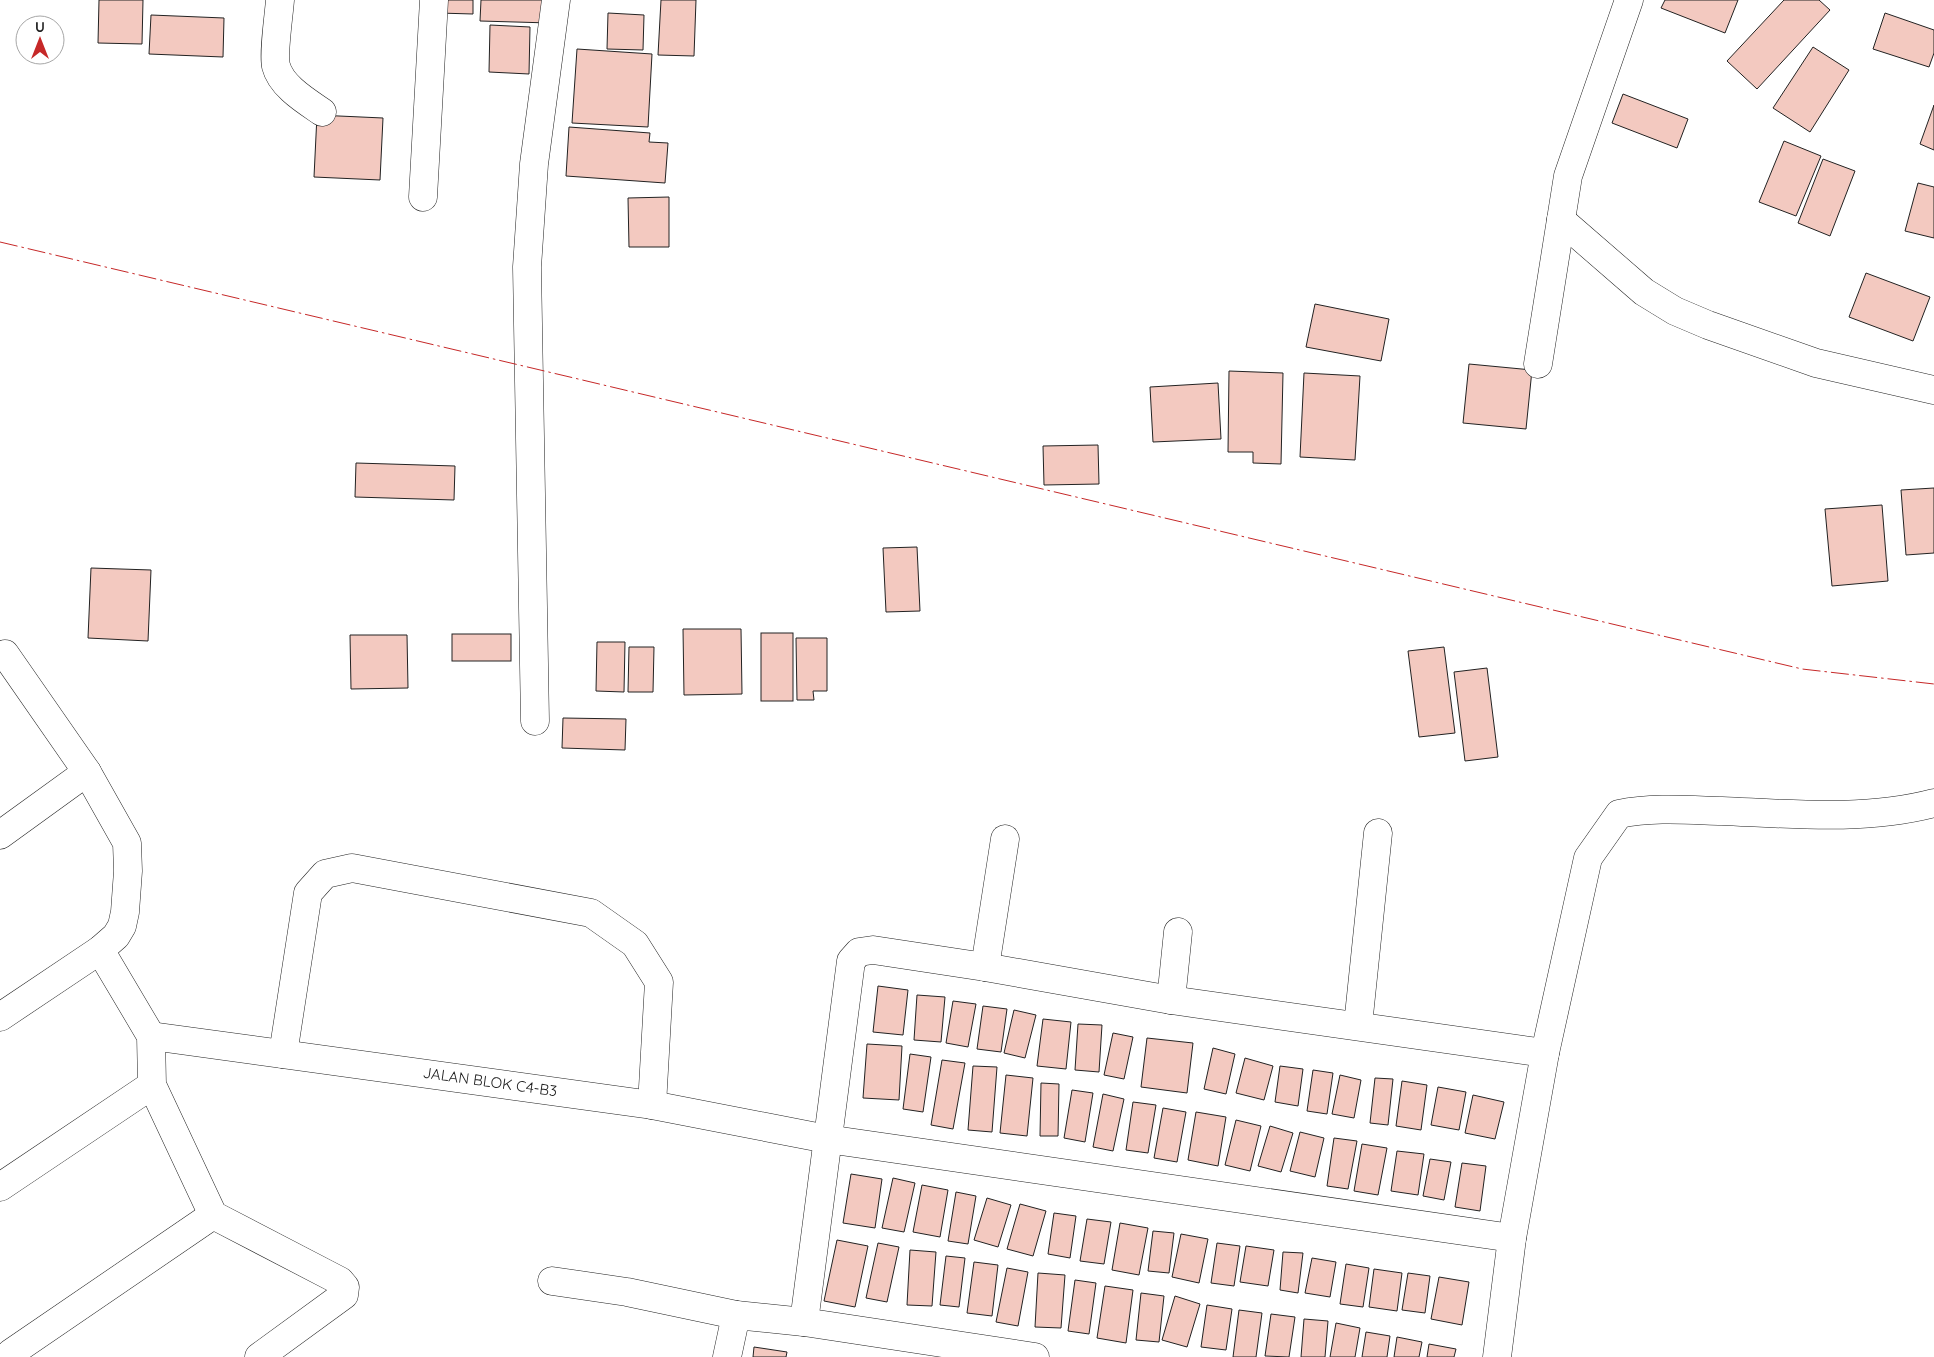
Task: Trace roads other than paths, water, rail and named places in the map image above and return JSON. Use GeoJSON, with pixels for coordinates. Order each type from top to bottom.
{"type":"FeatureCollection","features":[{"type":"Feature","properties":{"kind":"street"},"geometry":{"type":"LineString","coordinates":[[280,0],[276,66],[283,78],[298,95],[322,112]]}},
{"type":"Feature","properties":{"kind":"street"},"geometry":{"type":"LineString","coordinates":[[423,197],[434,0]]}},
{"type":"Feature","properties":{"kind":"street"},"geometry":{"type":"LineString","coordinates":[[535,721],[527,266],[534,164],[556,0]]}},
{"type":"Feature","properties":{"kind":"street"},"geometry":{"type":"LineString","coordinates":[[1538,364],[1568,176],[1629,0]]}},
{"type":"Feature","properties":{"kind":"street"},"geometry":{"type":"LineString","coordinates":[[1561,220],[1644,292],[1675,311],[1708,325],[1816,363],[1934,390]]}},
{"type":"Feature","properties":{"kind":"street"},"geometry":{"type":"LineString","coordinates":[[0,1017],[100,950],[116,936],[122,926],[125,912],[128,871],[127,843],[87,772],[2,653]]}},
{"type":"Feature","properties":{"kind":"street"},"geometry":{"type":"LineString","coordinates":[[0,835],[87,772]]}},
{"type":"Feature","properties":{"kind":"street"},"geometry":{"type":"LineString","coordinates":[[1497,1357],[1512,1238],[1545,1053],[1588,858],[1620,814],[1636,811],[1684,809],[1820,815],[1904,811],[1934,802]]}},
{"type":"Feature","properties":{"kind":"street"},"geometry":{"type":"LineString","coordinates":[[1358,1025],[1378,833]]}},
{"type":"Feature","properties":{"kind":"street"},"geometry":{"type":"LineString","coordinates":[[985,967],[1005,839]]}},
{"type":"Feature","properties":{"kind":"street"},"geometry":{"type":"LineString","coordinates":[[283,1054],[308,893],[325,874],[352,868],[591,913],[635,944],[659,982],[652,1104]]}},
{"type":"Feature","properties":{"kind":"street"},"geometry":{"type":"LineString","coordinates":[[1171,1000],[1178,932]]}},
{"type":"Feature","properties":{"kind":"street"},"geometry":{"type":"LineString","coordinates":[[100,950],[150,1036],[152,1085],[213,1215],[340,1281],[345,1287],[344,1295],[259,1357]]}},
{"type":"Feature","properties":{"kind":"street"},"geometry":{"type":"LineString","coordinates":[[804,1322],[851,961],[859,952],[873,950],[985,967],[1171,1000],[1545,1053]]}},
{"type":"Feature","properties":{"kind":"street","name":"JALAN BLOK C4-B3"},"geometry":{"type":"LineString","coordinates":[[150,1036],[652,1104],[827,1139],[1512,1238]]}},
{"type":"Feature","properties":{"kind":"street"},"geometry":{"type":"LineString","coordinates":[[0,1187],[152,1085]]}},
{"type":"Feature","properties":{"kind":"street"},"geometry":{"type":"LineString","coordinates":[[11,1353],[213,1215]]}},
{"type":"Feature","properties":{"kind":"street"},"geometry":{"type":"LineString","coordinates":[[552,1281],[627,1292],[736,1315],[804,1322],[1035,1357]]}},
{"type":"Feature","properties":{"kind":"street"},"geometry":{"type":"LineString","coordinates":[[727,1357],[736,1315]]}}]}
